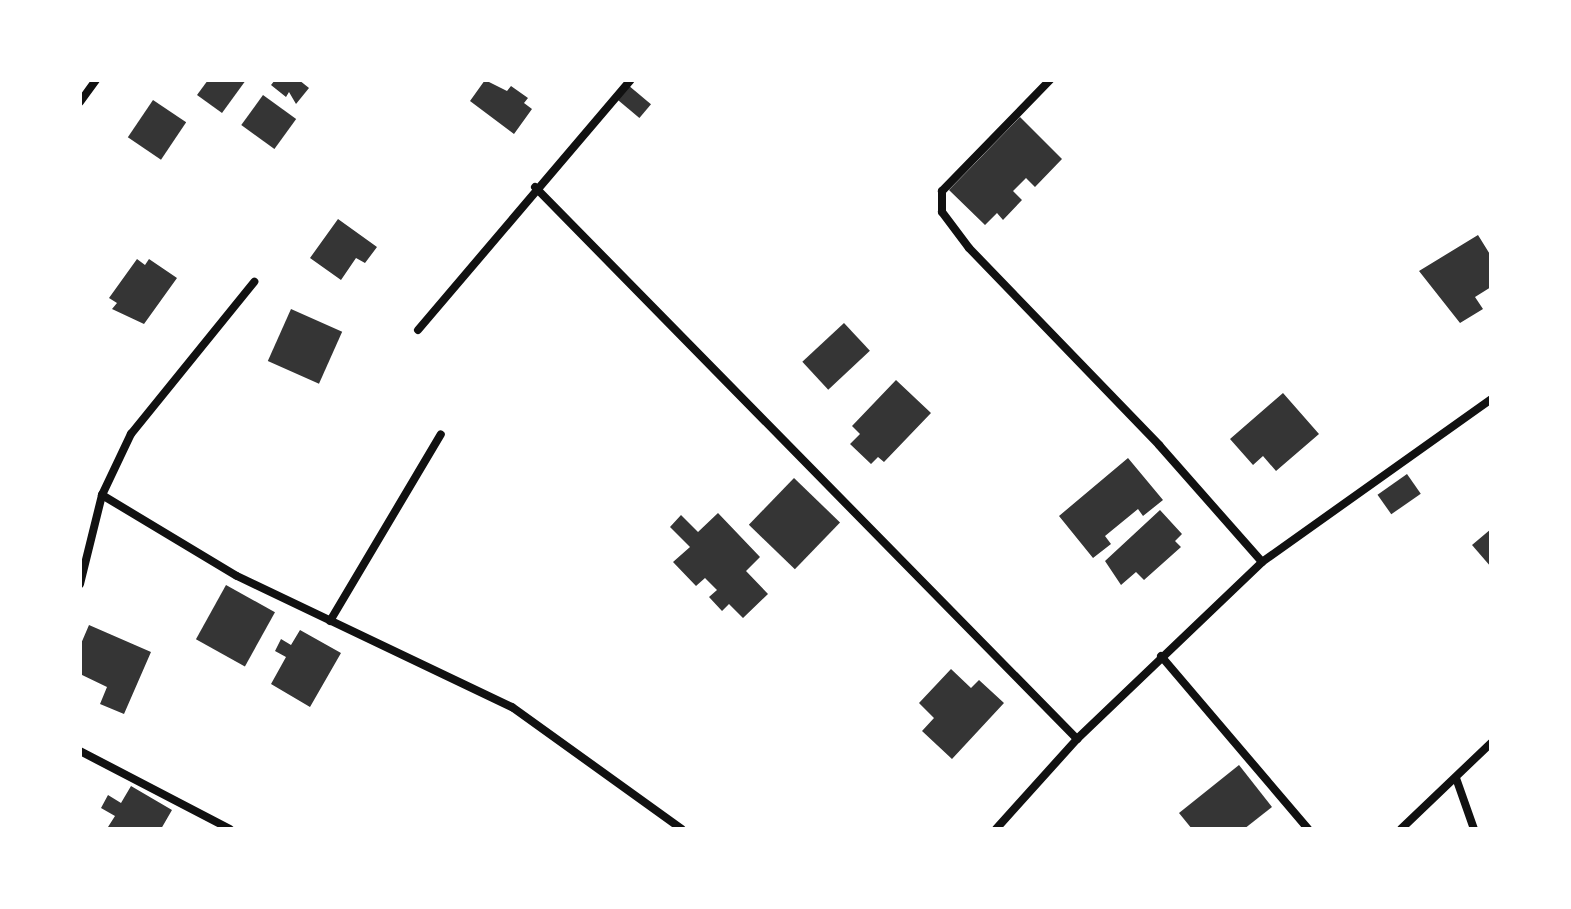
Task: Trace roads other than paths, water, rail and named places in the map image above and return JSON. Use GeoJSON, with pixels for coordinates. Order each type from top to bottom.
{"type":"FeatureCollection","features":[{"type":"Feature","properties":{"kind":"street"},"geometry":{"type":"LineString","coordinates":[[80,102],[96,80]]}},
{"type":"Feature","properties":{"kind":"street"},"geometry":{"type":"LineString","coordinates":[[418,330],[535,187],[631,80]]}},
{"type":"Feature","properties":{"kind":"street"},"geometry":{"type":"LineString","coordinates":[[1050,80],[942,191],[942,212],[969,248],[1159,445],[1262,562]]}},
{"type":"Feature","properties":{"kind":"street"},"geometry":{"type":"LineString","coordinates":[[535,187],[1077,739]]}},
{"type":"Feature","properties":{"kind":"street"},"geometry":{"type":"LineString","coordinates":[[80,584],[102,495],[131,434],[254,282]]}},
{"type":"Feature","properties":{"kind":"street"},"geometry":{"type":"LineString","coordinates":[[996,829],[1077,739],[1262,562],[1491,399]]}},
{"type":"Feature","properties":{"kind":"street"},"geometry":{"type":"LineString","coordinates":[[330,621],[441,434]]}},
{"type":"Feature","properties":{"kind":"street"},"geometry":{"type":"LineString","coordinates":[[102,495],[237,576],[512,707],[682,829]]}},
{"type":"Feature","properties":{"kind":"street"},"geometry":{"type":"LineString","coordinates":[[1161,656],[1308,829]]}},
{"type":"Feature","properties":{"kind":"street"},"geometry":{"type":"LineString","coordinates":[[1401,829],[1491,743]]}},
{"type":"Feature","properties":{"kind":"street"},"geometry":{"type":"LineString","coordinates":[[80,751],[230,829]]}},
{"type":"Feature","properties":{"kind":"street"},"geometry":{"type":"LineString","coordinates":[[1456,778],[1474,829]]}}]}
